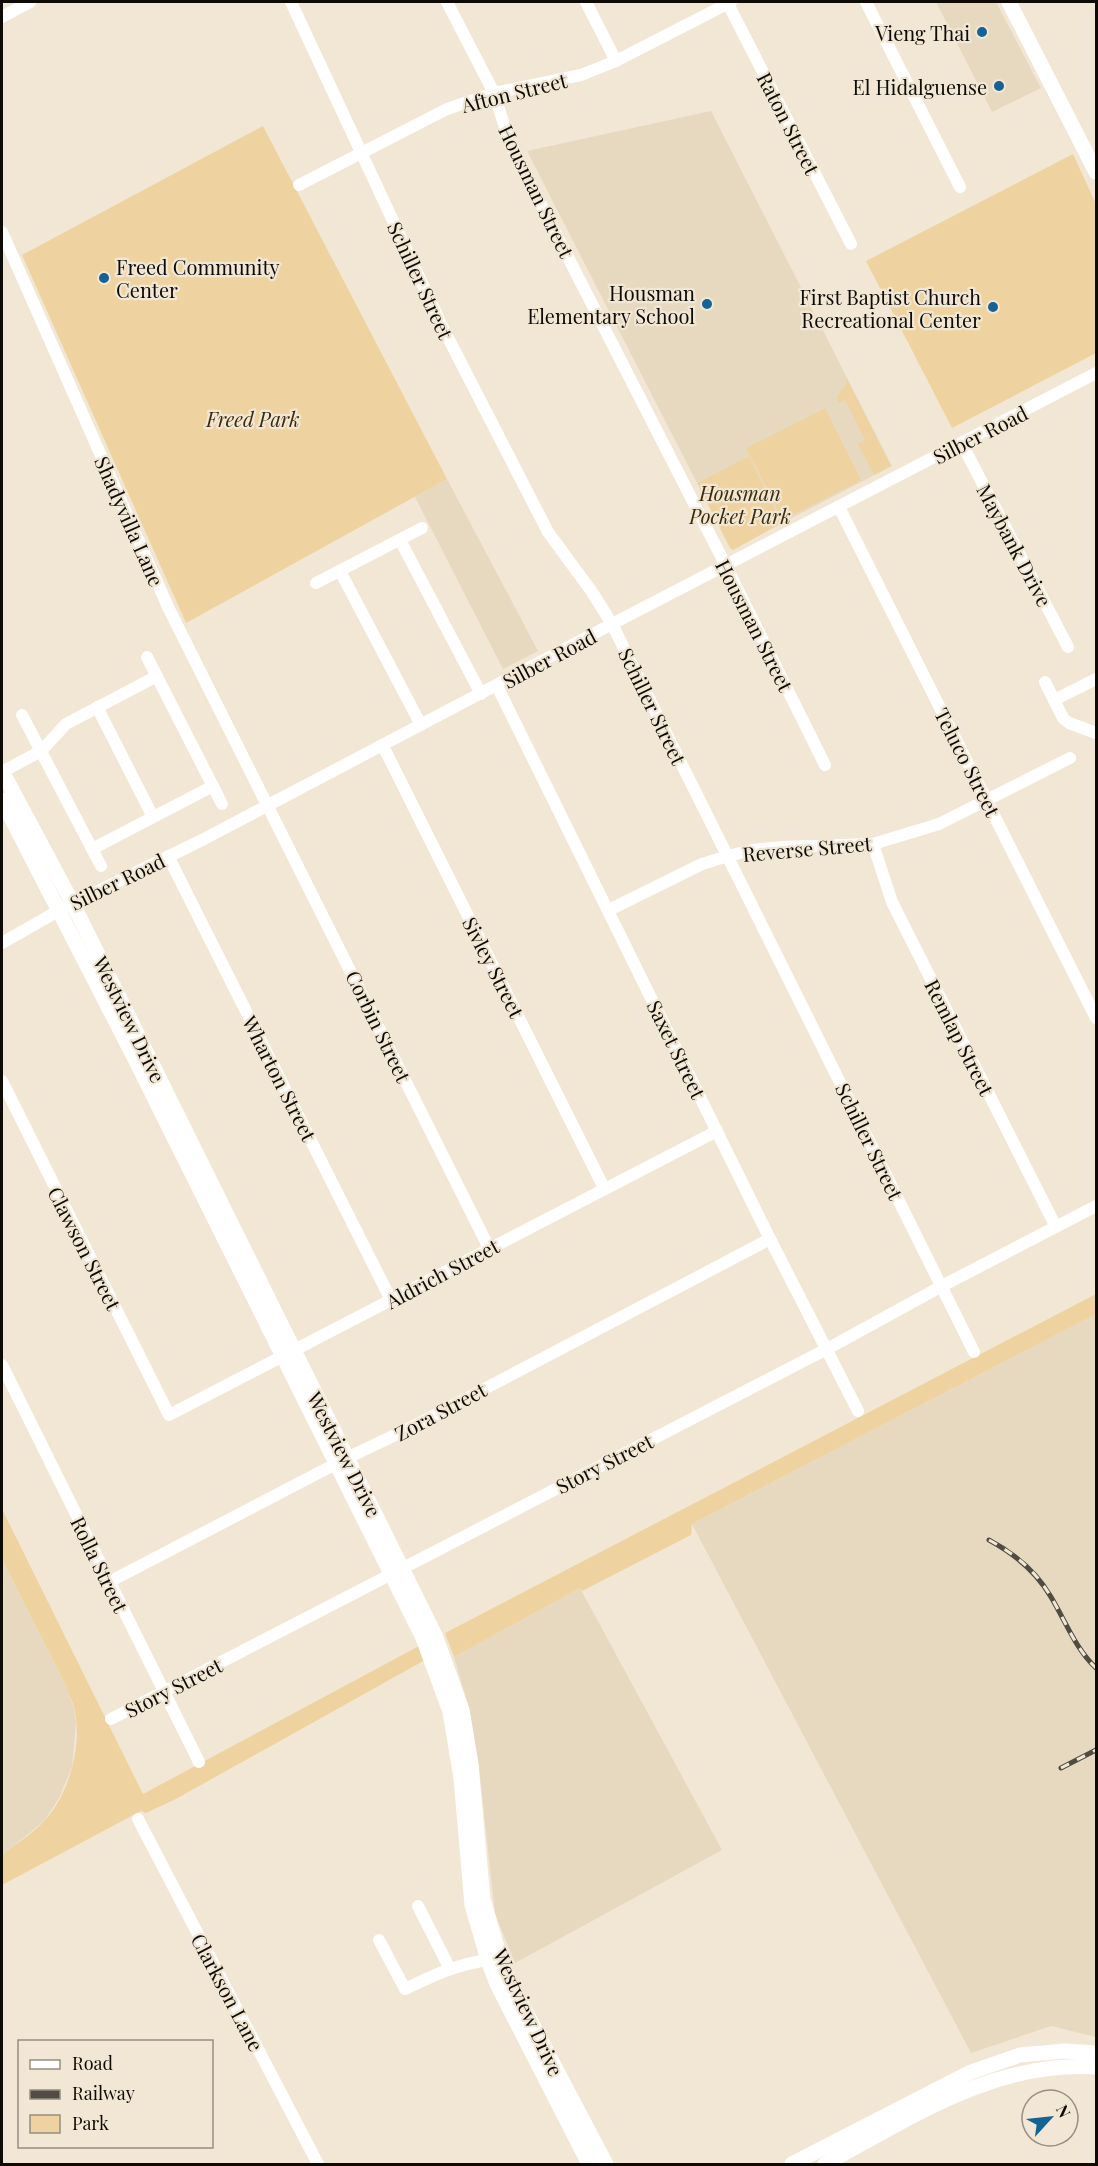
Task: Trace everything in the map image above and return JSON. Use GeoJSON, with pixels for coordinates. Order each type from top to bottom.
{"type":"FeatureCollection","features":[{"type":"Feature","properties":{"kind":"main road"},"geometry":{"type":"LineString","coordinates":[[1009,2],[1096,172]]}},
{"type":"Feature","properties":{"kind":"main road","name":"Westview Drive"},"geometry":{"type":"LineString","coordinates":[[2,772],[73,904],[140,1055],[341,1461],[396,1570],[435,1635],[462,1710],[471,1765],[483,1899],[499,1954],[508,1978],[606,2164]]}},
{"type":"Feature","properties":{"kind":"main road","name":"Westview Drive"},"geometry":{"type":"LineString","coordinates":[[2,800],[58,911],[140,1055]]}},
{"type":"Feature","properties":{"kind":"main road","name":"Westview Drive"},"geometry":{"type":"LineString","coordinates":[[396,1570],[450,1712],[461,1778],[472,1905],[488,1960],[497,1984],[590,2164]]}},
{"type":"Feature","properties":{"kind":"main road"},"geometry":{"type":"LineString","coordinates":[[792,2164],[971,2072],[1020,2055],[1065,2051],[1096,2053]]}},
{"type":"Feature","properties":{"kind":"main road"},"geometry":{"type":"LineString","coordinates":[[825,2164],[951,2096],[978,2085],[1044,2068],[1096,2067]]}},
{"type":"Feature","properties":{"kind":"street"},"geometry":{"type":"LineString","coordinates":[[2,17],[30,2]]}},
{"type":"Feature","properties":{"kind":"street","name":"Schiller Street"},"geometry":{"type":"LineString","coordinates":[[291,2],[443,328],[548,532],[592,592],[612,624],[974,1352]]}},
{"type":"Feature","properties":{"kind":"street","name":"Housman Street"},"geometry":{"type":"LineString","coordinates":[[447,2],[494,93],[510,144],[825,765]]}},
{"type":"Feature","properties":{"kind":"street"},"geometry":{"type":"LineString","coordinates":[[586,2],[616,61]]}},
{"type":"Feature","properties":{"kind":"street","name":"Afton Street"},"geometry":{"type":"LineString","coordinates":[[299,185],[447,109],[494,93],[581,75],[616,61],[728,2]]}},
{"type":"Feature","properties":{"kind":"street","name":"Raton Street"},"geometry":{"type":"LineString","coordinates":[[728,2],[851,244]]}},
{"type":"Feature","properties":{"kind":"street"},"geometry":{"type":"LineString","coordinates":[[866,2],[960,187]]}},
{"type":"Feature","properties":{"kind":"street","name":"Shadyvilla Lane"},"geometry":{"type":"LineString","coordinates":[[2,232],[168,607],[269,805]]}},
{"type":"Feature","properties":{"kind":"street","name":"Silber Road"},"geometry":{"type":"LineString","coordinates":[[2,943],[58,911],[383,746],[612,624],[1096,373]]}},
{"type":"Feature","properties":{"kind":"street","name":"Maybank Drive"},"geometry":{"type":"LineString","coordinates":[[962,444],[1068,647]]}},
{"type":"Feature","properties":{"kind":"street","name":"Teluco Street"},"geometry":{"type":"LineString","coordinates":[[839,507],[1096,1018]]}},
{"type":"Feature","properties":{"kind":"street"},"geometry":{"type":"LineString","coordinates":[[316,583],[422,528]]}},
{"type":"Feature","properties":{"kind":"street"},"geometry":{"type":"LineString","coordinates":[[400,540],[481,694]]}},
{"type":"Feature","properties":{"kind":"street"},"geometry":{"type":"LineString","coordinates":[[340,571],[420,725]]}},
{"type":"Feature","properties":{"kind":"street"},"geometry":{"type":"LineString","coordinates":[[147,657],[222,804]]}},
{"type":"Feature","properties":{"kind":"street"},"geometry":{"type":"LineString","coordinates":[[2,772],[41,751],[66,724],[157,676]]}},
{"type":"Feature","properties":{"kind":"street"},"geometry":{"type":"LineString","coordinates":[[1054,700],[1096,679]]}},
{"type":"Feature","properties":{"kind":"street"},"geometry":{"type":"LineString","coordinates":[[1045,682],[1063,718],[1069,723],[1096,733]]}},
{"type":"Feature","properties":{"kind":"street","name":"Saxet Street"},"geometry":{"type":"LineString","coordinates":[[497,686],[770,1239],[858,1411]]}},
{"type":"Feature","properties":{"kind":"street"},"geometry":{"type":"LineString","coordinates":[[97,707],[153,817]]}},
{"type":"Feature","properties":{"kind":"street"},"geometry":{"type":"LineString","coordinates":[[22,715],[101,866]]}},
{"type":"Feature","properties":{"kind":"street","name":"Sivley Street"},"geometry":{"type":"LineString","coordinates":[[383,746],[604,1188]]}},
{"type":"Feature","properties":{"kind":"street","name":"Reverse Street"},"geometry":{"type":"LineString","coordinates":[[609,910],[702,864],[728,856],[752,850],[783,847],[873,844],[939,825],[1070,758]]}},
{"type":"Feature","properties":{"kind":"street"},"geometry":{"type":"LineString","coordinates":[[92,849],[213,786]]}},
{"type":"Feature","properties":{"kind":"street","name":"Corbin Street"},"geometry":{"type":"LineString","coordinates":[[269,805],[489,1248]]}},
{"type":"Feature","properties":{"kind":"street","name":"Remlap Street"},"geometry":{"type":"LineString","coordinates":[[873,844],[892,902],[1056,1227]]}},
{"type":"Feature","properties":{"kind":"street","name":"Wharton Street"},"geometry":{"type":"LineString","coordinates":[[168,856],[391,1300]]}},
{"type":"Feature","properties":{"kind":"street","name":"Clawson Street"},"geometry":{"type":"LineString","coordinates":[[2,1081],[169,1415]]}},
{"type":"Feature","properties":{"kind":"street","name":"Aldrich Street"},"geometry":{"type":"LineString","coordinates":[[169,1415],[717,1131]]}},
{"type":"Feature","properties":{"kind":"street","name":"Story Street"},"geometry":{"type":"LineString","coordinates":[[111,1719],[827,1349],[1096,1206]]}},
{"type":"Feature","properties":{"kind":"street","name":"Zora Street"},"geometry":{"type":"LineString","coordinates":[[110,1582],[770,1239]]}},
{"type":"Feature","properties":{"kind":"street","name":"Rolla Street"},"geometry":{"type":"LineString","coordinates":[[2,1365],[199,1762]]}},
{"type":"Feature","properties":{"kind":"street","name":"Clarkson Lane"},"geometry":{"type":"LineString","coordinates":[[138,1820],[318,2164]]}},
{"type":"Feature","properties":{"kind":"street"},"geometry":{"type":"LineString","coordinates":[[418,1906],[450,1969]]}},
{"type":"Feature","properties":{"kind":"street"},"geometry":{"type":"LineString","coordinates":[[379,1940],[405,1989],[450,1969],[488,1960]]}},
{"type":"Feature","properties":{"kind":"shaded area"},"geometry":{"type":"Polygon","coordinates":[[[936,2],[996,2],[1041,88],[992,112],[936,2]]]}},
{"type":"Feature","properties":{"kind":"shaded area","name":"Housman Elementary School"},"geometry":{"type":"Polygon","coordinates":[[[711,111],[892,466],[782,523],[749,457],[697,483],[527,151],[711,111]]]}},
{"type":"Feature","properties":{"kind":"shaded area"},"geometry":{"type":"Polygon","coordinates":[[[447,479],[538,651],[503,669],[415,497],[447,479]]]}},
{"type":"Feature","properties":{"kind":"shaded area"},"geometry":{"type":"Polygon","coordinates":[[[1096,1314],[1096,2037],[1051,2026],[971,2053],[692,1524],[1096,1314]]]}},
{"type":"Feature","properties":{"kind":"shaded area"},"geometry":{"type":"Polygon","coordinates":[[[2,1559],[66,1686],[74,1708],[76,1723],[72,1767],[59,1798],[44,1821],[2,1855],[2,1559]]]}},
{"type":"Feature","properties":{"kind":"shaded area"},"geometry":{"type":"Polygon","coordinates":[[[580,1588],[722,1850],[515,1963],[495,1914],[479,1767],[470,1711],[454,1657],[580,1588]]]}},
{"type":"Feature","properties":{"kind":"green space","name":"Freed Park"},"geometry":{"type":"Polygon","coordinates":[[[263,126],[447,479],[186,623],[22,255],[263,126]]]}},
{"type":"Feature","properties":{"kind":"green space","name":"First Baptist Church Recreational Center"},"geometry":{"type":"Polygon","coordinates":[[[1073,154],[1096,204],[1096,353],[952,428],[866,261],[1073,154]]]}},
{"type":"Feature","properties":{"kind":"green space"},"geometry":{"type":"Polygon","coordinates":[[[847,379],[891,466],[874,475],[858,444],[865,440],[845,400],[838,403],[837,395],[845,387],[847,379]]]}},
{"type":"Feature","properties":{"kind":"green space"},"geometry":{"type":"Polygon","coordinates":[[[825,408],[861,480],[783,520],[746,448],[825,408]]]}},
{"type":"Feature","properties":{"kind":"green space","name":"Housman Pocket Park"},"geometry":{"type":"Polygon","coordinates":[[[749,456],[782,523],[733,550],[697,483],[749,456]]]}},
{"type":"Feature","properties":{"kind":"green space"},"geometry":{"type":"Polygon","coordinates":[[[1096,1294],[1096,1314],[692,1524],[691,1535],[582,1591],[580,1588],[454,1657],[445,1633],[1096,1294]]]}},
{"type":"Feature","properties":{"kind":"green space"},"geometry":{"type":"Polygon","coordinates":[[[2,1509],[143,1794],[419,1646],[425,1660],[174,1800],[146,1813],[141,1811],[2,1885],[2,1855],[35,1830],[54,1809],[68,1782],[77,1736],[74,1707],[66,1686],[2,1559],[2,1509]]]}},
{"type":"Feature","properties":{"kind":"railway"},"geometry":{"type":"LineString","coordinates":[[989,1540],[1016,1557],[1039,1579],[1076,1643],[1096,1668]]}},
{"type":"Feature","properties":{"kind":"railway"},"geometry":{"type":"LineString","coordinates":[[1061,1768],[1096,1750]]}},
{"type":"Feature","properties":{"kind":"place","name":"Vieng Thai"},"geometry":{"type":"Point","coordinates":[982,32]}},
{"type":"Feature","properties":{"kind":"place","name":"El Hidalguense"},"geometry":{"type":"Point","coordinates":[999,86]}},
{"type":"Feature","properties":{"kind":"place","name":"Freed Community Center"},"geometry":{"type":"Point","coordinates":[104,278]}},
{"type":"Feature","properties":{"kind":"place","name":"Housman Elementary School"},"geometry":{"type":"Point","coordinates":[707,304]}},
{"type":"Feature","properties":{"kind":"place","name":"First Baptist Church Recreational Center"},"geometry":{"type":"Point","coordinates":[993,307]}}]}
